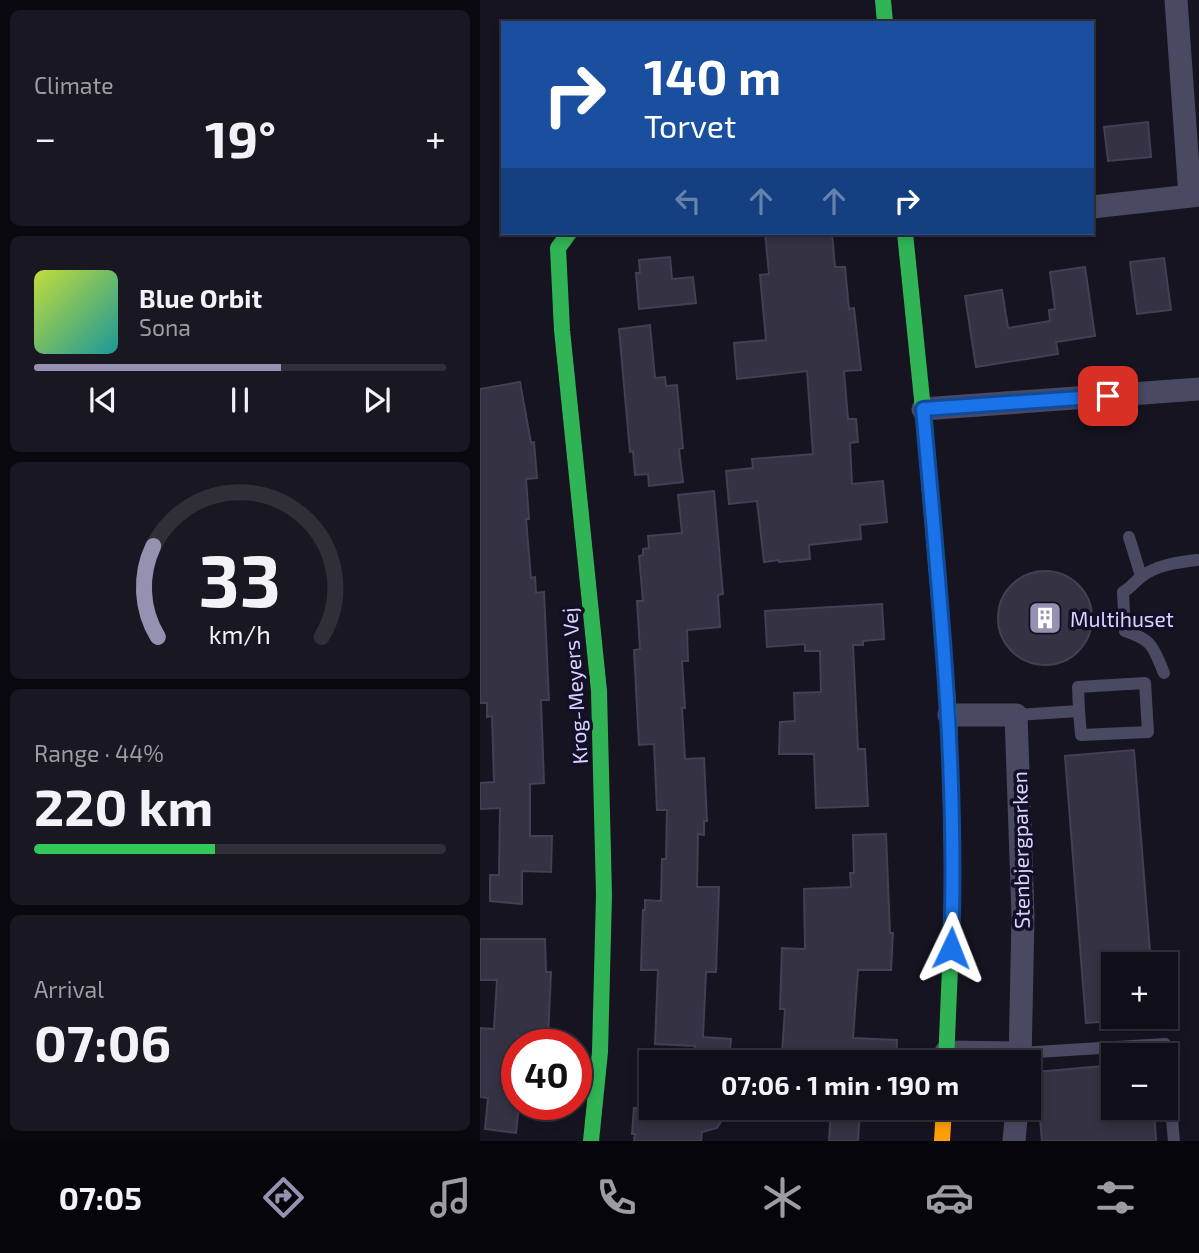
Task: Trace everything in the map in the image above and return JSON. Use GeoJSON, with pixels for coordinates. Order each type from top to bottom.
{"type":"FeatureCollection","features":[{"type":"Feature","properties":{"kind":"street"},"geometry":{"type":"LineString","coordinates":[[883,0],[885,21]]}},
{"type":"Feature","properties":{"kind":"street"},"geometry":{"type":"LineString","coordinates":[[1094,207],[1195,196],[1176,0]]}},
{"type":"Feature","properties":{"kind":"street","name":"Krog-Meyers Vej"},"geometry":{"type":"LineString","coordinates":[[568,235],[558,248],[562,330],[599,691],[604,895],[600,1052],[591,1141]]}},
{"type":"Feature","properties":{"kind":"street"},"geometry":{"type":"LineString","coordinates":[[905,235],[949,715],[953,896],[946,1050]]}},
{"type":"Feature","properties":{"kind":"street"},"geometry":{"type":"LineString","coordinates":[[923,409],[1199,389]]}},
{"type":"Feature","properties":{"kind":"street"},"geometry":{"type":"LineString","coordinates":[[949,715],[1016,715]]}},
{"type":"Feature","properties":{"kind":"street","name":"Stenbjergparken"},"geometry":{"type":"LineString","coordinates":[[1016,715],[1023,916],[1020,1050]]}},
{"type":"Feature","properties":{"kind":"street"},"geometry":{"type":"LineString","coordinates":[[941,1141],[943,1120]]}},
{"type":"Feature","properties":{"kind":"street"},"geometry":{"type":"LineString","coordinates":[[1014,1141],[1016,1120]]}},
{"type":"Feature","properties":{"kind":"lane"},"geometry":{"type":"LineString","coordinates":[[1129,537],[1141,576]]}},
{"type":"Feature","properties":{"kind":"lane"},"geometry":{"type":"LineString","coordinates":[[1164,673],[1155,651],[1144,637],[1125,631],[1123,592],[1132,587],[1141,576],[1172,563],[1197,560]]}},
{"type":"Feature","properties":{"kind":"lane"},"geometry":{"type":"LineString","coordinates":[[1145,683],[1148,732],[1081,736],[1079,711],[1078,687],[1145,683]]}},
{"type":"Feature","properties":{"kind":"lane"},"geometry":{"type":"LineString","coordinates":[[1016,715],[1079,711]]}},
{"type":"Feature","properties":{"kind":"lane"},"geometry":{"type":"LineString","coordinates":[[1041,1056],[1165,1044],[1175,1141]]}},
{"type":"Feature","properties":{"kind":"building"},"geometry":{"type":"Polygon","coordinates":[[[1148,122],[1151,157],[1108,161],[1104,127],[1148,122]]]}},
{"type":"Feature","properties":{"kind":"building"},"geometry":{"type":"Polygon","coordinates":[[[765,235],[832,235],[835,267],[845,267],[849,309],[854,308],[861,370],[844,371],[848,419],[856,419],[858,442],[850,443],[852,484],[883,481],[887,522],[860,525],[861,539],[809,545],[810,559],[779,562],[764,562],[757,501],[729,504],[726,471],[753,468],[752,459],[813,454],[807,371],[737,379],[734,343],[766,340],[760,275],[769,274],[765,235]]]}},
{"type":"Feature","properties":{"kind":"building"},"geometry":{"type":"Polygon","coordinates":[[[670,257],[672,279],[693,277],[696,303],[639,309],[636,273],[640,273],[639,260],[670,257]]]}},
{"type":"Feature","properties":{"kind":"building"},"geometry":{"type":"Polygon","coordinates":[[[1164,258],[1171,310],[1137,314],[1130,262],[1164,258]]]}},
{"type":"Feature","properties":{"kind":"building"},"geometry":{"type":"Polygon","coordinates":[[[1085,267],[1095,336],[1056,342],[1058,354],[976,367],[965,296],[1002,290],[1008,328],[1050,321],[1049,310],[1055,309],[1050,272],[1085,267]]]}},
{"type":"Feature","properties":{"kind":"building"},"geometry":{"type":"Polygon","coordinates":[[[650,325],[655,378],[665,377],[666,386],[677,385],[683,482],[649,486],[648,474],[635,475],[633,451],[630,452],[619,329],[650,325]]]}},
{"type":"Feature","properties":{"kind":"building"},"geometry":{"type":"Polygon","coordinates":[[[520,382],[531,443],[534,442],[537,478],[526,479],[529,519],[526,519],[531,578],[535,577],[536,593],[544,592],[549,700],[541,700],[544,783],[530,784],[530,836],[552,836],[551,872],[522,871],[522,904],[490,901],[490,875],[499,875],[500,808],[480,809],[480,783],[494,782],[492,716],[487,717],[487,703],[480,703],[480,389],[520,382]]]}},
{"type":"Feature","properties":{"kind":"building"},"geometry":{"type":"Polygon","coordinates":[[[714,491],[723,594],[718,595],[720,627],[687,630],[688,661],[682,661],[685,708],[682,708],[685,759],[704,758],[707,821],[704,821],[704,835],[698,834],[697,887],[719,887],[716,972],[706,972],[703,1037],[731,1039],[730,1050],[695,1050],[695,1046],[655,1044],[658,970],[641,970],[645,900],[661,901],[662,859],[666,859],[667,810],[657,810],[654,744],[639,745],[634,650],[640,649],[637,601],[643,601],[639,556],[643,555],[643,549],[649,548],[648,536],[682,533],[678,495],[714,491]]]}},
{"type":"Feature","properties":{"kind":"building","name":"Multihuset"},"geometry":{"type":"Polygon","coordinates":[[[1045,571],[1063,574],[1078,585],[1089,600],[1092,618],[1089,636],[1078,651],[1063,662],[1045,665],[1027,662],[1012,651],[1001,636],[998,618],[1001,600],[1012,585],[1027,574],[1045,571]]]}},
{"type":"Feature","properties":{"kind":"building"},"geometry":{"type":"Polygon","coordinates":[[[882,604],[884,639],[853,645],[858,749],[865,749],[868,806],[816,808],[814,754],[779,754],[780,722],[795,721],[794,693],[821,692],[820,651],[805,651],[805,644],[767,647],[765,611],[882,604]]]}},
{"type":"Feature","properties":{"kind":"building"},"geometry":{"type":"Polygon","coordinates":[[[1134,750],[1150,952],[1101,952],[1101,1022],[1086,1023],[1065,756],[1134,750]]]}},
{"type":"Feature","properties":{"kind":"building"},"geometry":{"type":"Polygon","coordinates":[[[886,834],[890,933],[893,933],[891,970],[858,970],[853,1038],[897,1040],[897,1050],[782,1050],[785,1009],[780,1009],[782,948],[805,949],[804,889],[851,887],[850,873],[854,873],[853,835],[886,834]]]}},
{"type":"Feature","properties":{"kind":"building"},"geometry":{"type":"Polygon","coordinates":[[[480,939],[545,939],[546,972],[551,972],[548,1029],[501,1029],[501,1120],[517,1120],[516,1133],[485,1129],[488,1098],[480,1097],[480,1028],[494,1029],[497,980],[480,980],[480,939]]]}},
{"type":"Feature","properties":{"kind":"building"},"geometry":{"type":"Polygon","coordinates":[[[1101,1066],[1101,1120],[1155,1120],[1156,1141],[1042,1141],[1041,1072],[1101,1066]]]}},
{"type":"Feature","properties":{"kind":"building"},"geometry":{"type":"Polygon","coordinates":[[[634,1108],[639,1108],[639,1120],[722,1120],[717,1128],[702,1132],[701,1141],[634,1141],[635,1134],[632,1134],[634,1108]]]}},
{"type":"Feature","properties":{"kind":"building"},"geometry":{"type":"Polygon","coordinates":[[[830,1120],[859,1120],[858,1141],[829,1141],[830,1120]]]}},
{"type":"Feature","properties":{"kind":"traffic: fast"},"geometry":{"type":"LineString","coordinates":[[883,0],[885,21]]}},
{"type":"Feature","properties":{"kind":"traffic: fast"},"geometry":{"type":"LineString","coordinates":[[568,235],[558,248],[562,330],[599,691],[604,895],[600,1052],[591,1141]]}},
{"type":"Feature","properties":{"kind":"traffic: fast"},"geometry":{"type":"LineString","coordinates":[[905,235],[949,715],[953,896],[947,1050]]}},
{"type":"Feature","properties":{"kind":"traffic: slow"},"geometry":{"type":"LineString","coordinates":[[942,1141],[943,1120]]}},
{"type":"Feature","properties":{"kind":"place","name":"Multihuset"},"geometry":{"type":"Point","coordinates":[1045,618]}},
{"type":"Feature","properties":{"kind":"route"},"geometry":{"type":"LineString","coordinates":[[951,948],[953,896],[949,715],[923,409],[1108,396]]}}]}
